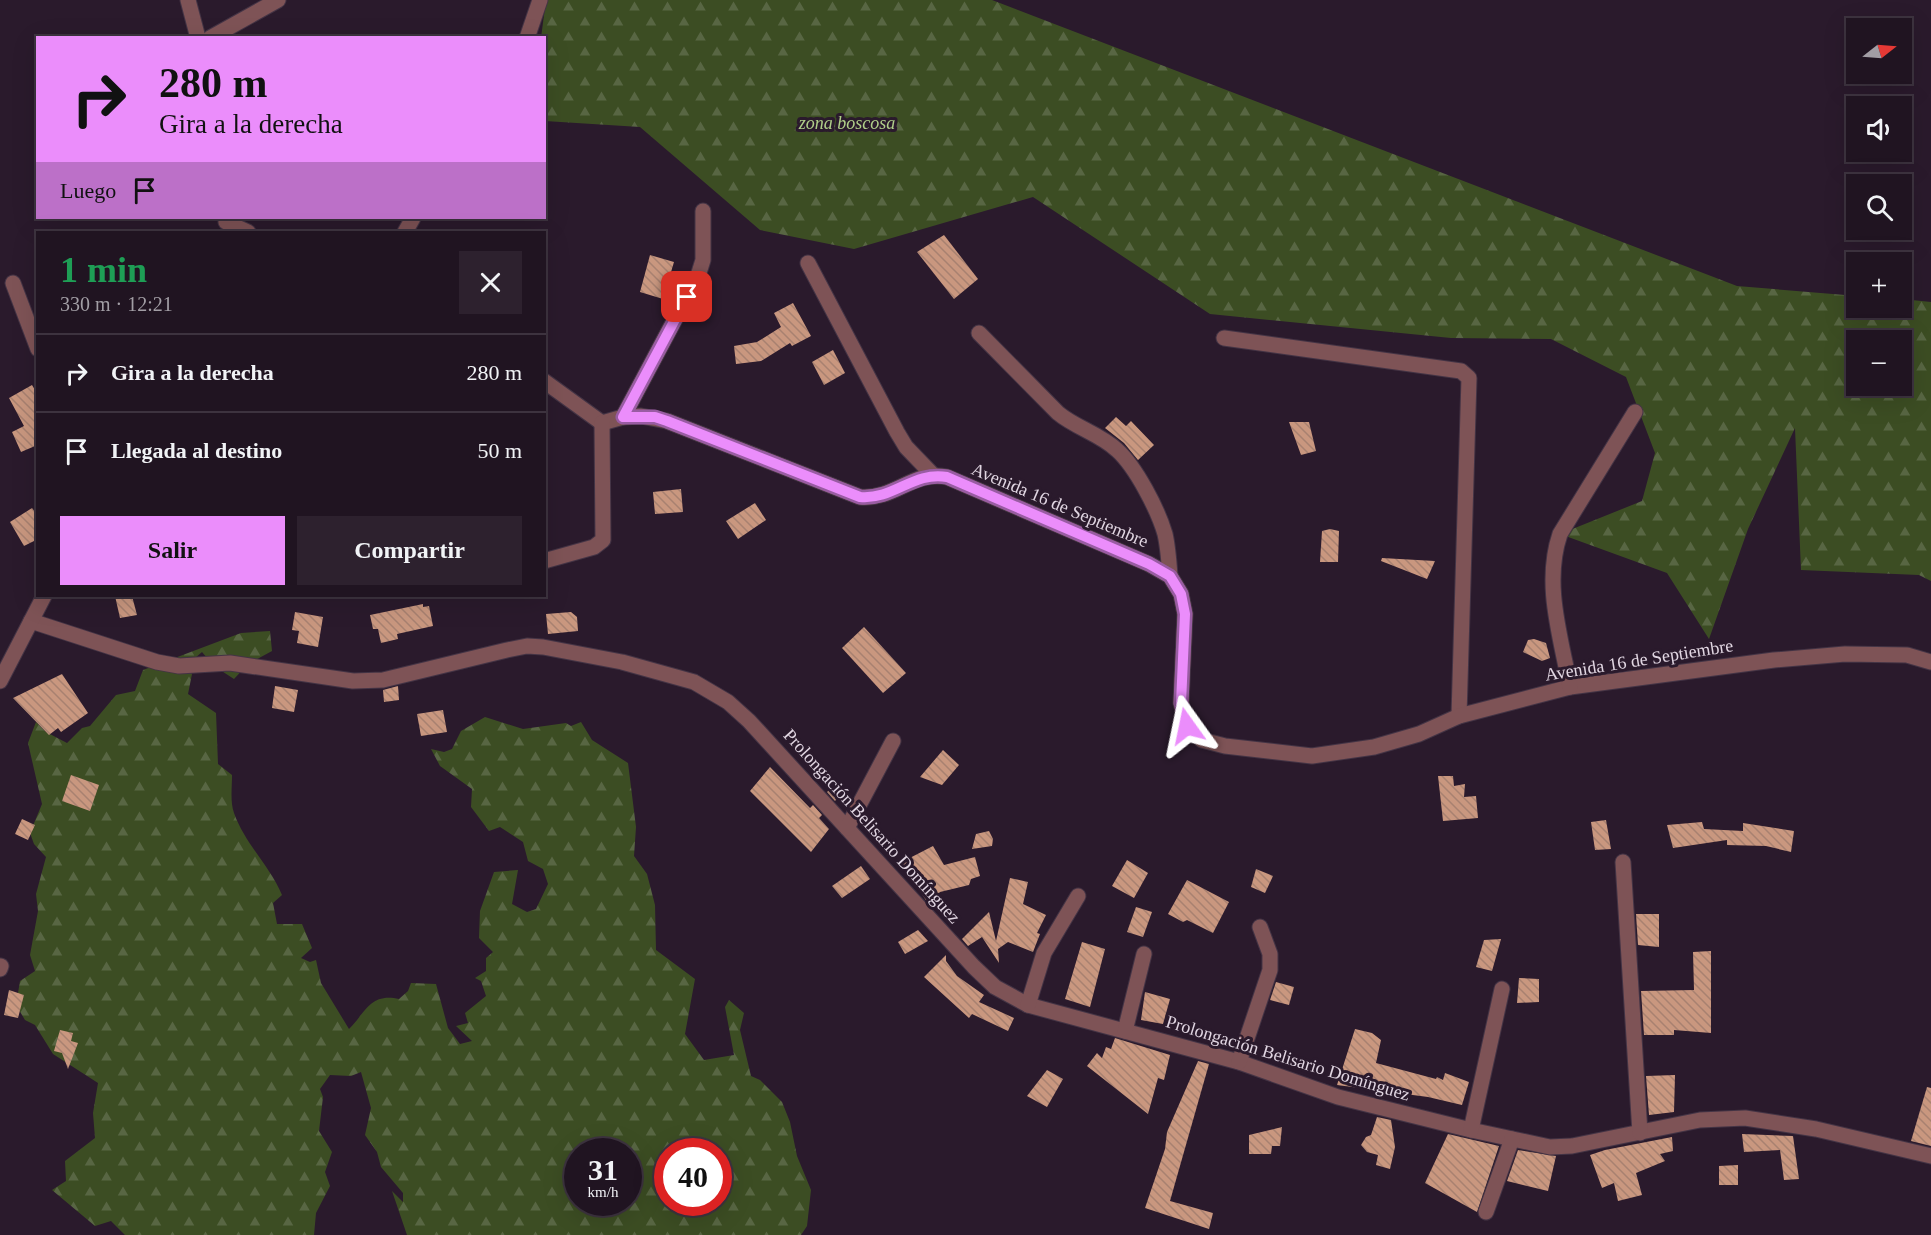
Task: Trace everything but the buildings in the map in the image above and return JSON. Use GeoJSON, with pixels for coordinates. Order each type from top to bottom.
{"type":"FeatureCollection","features":[{"type":"Feature","properties":{"kind":"street"},"geometry":{"type":"LineString","coordinates":[[188,0],[197,36]]}},
{"type":"Feature","properties":{"kind":"street"},"geometry":{"type":"LineString","coordinates":[[214,36],[278,0]]}},
{"type":"Feature","properties":{"kind":"street"},"geometry":{"type":"LineString","coordinates":[[528,36],[540,0]]}},
{"type":"Feature","properties":{"kind":"street"},"geometry":{"type":"LineString","coordinates":[[623,417],[698,276],[703,260],[703,211]]}},
{"type":"Feature","properties":{"kind":"street"},"geometry":{"type":"LineString","coordinates":[[225,224],[245,231]]}},
{"type":"Feature","properties":{"kind":"street"},"geometry":{"type":"LineString","coordinates":[[602,423],[623,417],[655,417],[860,497],[876,498],[932,474],[906,447],[897,432],[808,263]]}},
{"type":"Feature","properties":{"kind":"street"},"geometry":{"type":"LineString","coordinates":[[13,283],[36,344]]}},
{"type":"Feature","properties":{"kind":"street"},"geometry":{"type":"LineString","coordinates":[[979,333],[1058,413],[1072,425],[1104,441],[1128,461],[1158,514],[1165,535],[1170,576]]}},
{"type":"Feature","properties":{"kind":"street"},"geometry":{"type":"LineString","coordinates":[[1224,338],[1461,371],[1470,378],[1459,716]]}},
{"type":"Feature","properties":{"kind":"street"},"geometry":{"type":"LineString","coordinates":[[546,382],[602,423]]}},
{"type":"Feature","properties":{"kind":"street"},"geometry":{"type":"LineString","coordinates":[[1570,687],[1551,573],[1553,555],[1560,534],[1635,412]]}},
{"type":"Feature","properties":{"kind":"street"},"geometry":{"type":"LineString","coordinates":[[546,560],[600,544],[604,537],[602,423]]}},
{"type":"Feature","properties":{"kind":"street","name":"Avenida 16 de Septiembre"},"geometry":{"type":"LineString","coordinates":[[932,474],[947,477],[1149,564],[1170,576],[1181,594],[1185,614],[1181,703],[1187,726],[1202,740],[1225,746],[1312,756],[1374,747],[1419,734],[1459,716],[1570,687],[1774,660],[1845,654],[1907,655],[1931,662]]}},
{"type":"Feature","properties":{"kind":"street"},"geometry":{"type":"LineString","coordinates":[[0,681],[43,597]]}},
{"type":"Feature","properties":{"kind":"street","name":"Prolongación Belisario Domínguez"},"geometry":{"type":"LineString","coordinates":[[31,621],[157,662],[179,666],[230,663],[257,665],[353,681],[383,680],[527,646],[622,662],[694,682],[728,702],[749,721],[974,968],[995,987],[1028,1005],[1239,1062],[1338,1097],[1471,1130],[1550,1146],[1572,1146],[1700,1120],[1744,1118],[1816,1129],[1931,1156]]}},
{"type":"Feature","properties":{"kind":"street"},"geometry":{"type":"LineString","coordinates":[[847,828],[893,741]]}},
{"type":"Feature","properties":{"kind":"street"},"geometry":{"type":"LineString","coordinates":[[1623,862],[1640,1133]]}},
{"type":"Feature","properties":{"kind":"street"},"geometry":{"type":"LineString","coordinates":[[1028,1005],[1044,952],[1078,896]]}},
{"type":"Feature","properties":{"kind":"street"},"geometry":{"type":"LineString","coordinates":[[1239,1062],[1270,970],[1270,954],[1260,927]]}},
{"type":"Feature","properties":{"kind":"street"},"geometry":{"type":"LineString","coordinates":[[1125,1031],[1144,954]]}},
{"type":"Feature","properties":{"kind":"street"},"geometry":{"type":"LineString","coordinates":[[1471,1130],[1502,989]]}},
{"type":"Feature","properties":{"kind":"street"},"geometry":{"type":"LineString","coordinates":[[1486,1212],[1512,1139]]}},
{"type":"Feature","properties":{"kind":"green space","name":"zona boscosa"},"geometry":{"type":"Polygon","coordinates":[[[546,0],[992,0],[1737,286],[1846,295],[1846,318],[1912,318],[1912,300],[1931,302],[1931,581],[1919,575],[1801,570],[1795,428],[1748,529],[1709,639],[1667,573],[1560,534],[1642,501],[1655,453],[1626,377],[1551,339],[1451,338],[1210,314],[1033,197],[854,249],[760,230],[640,127],[546,121],[546,36],[541,36],[546,0]]]}},
{"type":"Feature","properties":{"kind":"green space"},"geometry":{"type":"Polygon","coordinates":[[[270,631],[272,651],[248,664],[234,679],[214,666],[202,652],[188,664],[192,674],[188,694],[216,713],[218,764],[232,775],[234,813],[244,835],[271,874],[282,895],[273,903],[277,924],[302,924],[312,948],[301,958],[310,962],[316,960],[321,983],[349,1029],[375,1001],[389,998],[399,999],[408,991],[411,983],[436,984],[448,1028],[460,1044],[472,1041],[456,1026],[468,1023],[465,1013],[486,996],[481,981],[475,978],[486,971],[486,958],[493,952],[479,938],[480,911],[494,872],[518,870],[512,904],[527,912],[536,909],[548,884],[543,869],[528,861],[523,842],[500,827],[489,831],[471,807],[472,789],[440,766],[431,749],[444,752],[452,749],[461,731],[485,717],[523,729],[566,723],[571,726],[581,722],[592,740],[628,763],[636,827],[634,856],[647,874],[655,905],[656,950],[695,979],[685,1034],[704,1060],[734,1055],[725,1007],[729,1000],[744,1013],[740,1030],[751,1076],[760,1080],[782,1102],[790,1122],[797,1156],[811,1190],[807,1226],[801,1235],[407,1235],[392,1191],[403,1202],[403,1193],[381,1167],[377,1152],[365,1135],[371,1108],[361,1072],[351,1076],[330,1075],[320,1089],[323,1097],[319,1131],[332,1152],[325,1172],[330,1186],[316,1213],[314,1235],[125,1235],[111,1221],[95,1226],[52,1190],[66,1181],[65,1161],[95,1138],[93,1113],[98,1083],[53,1054],[35,1025],[25,1020],[16,1005],[20,981],[35,971],[30,955],[38,911],[36,894],[46,857],[34,844],[30,833],[42,804],[28,743],[36,722],[46,732],[67,743],[82,728],[90,726],[116,695],[135,691],[143,670],[241,633],[270,631]]]}},
{"type":"Feature","properties":{"kind":"route"},"geometry":{"type":"LineString","coordinates":[[687,297],[623,417],[655,417],[667,421],[860,497],[876,498],[889,494],[932,474],[947,477],[1149,564],[1170,576],[1181,594],[1185,614],[1181,703],[1187,726]]}}]}
